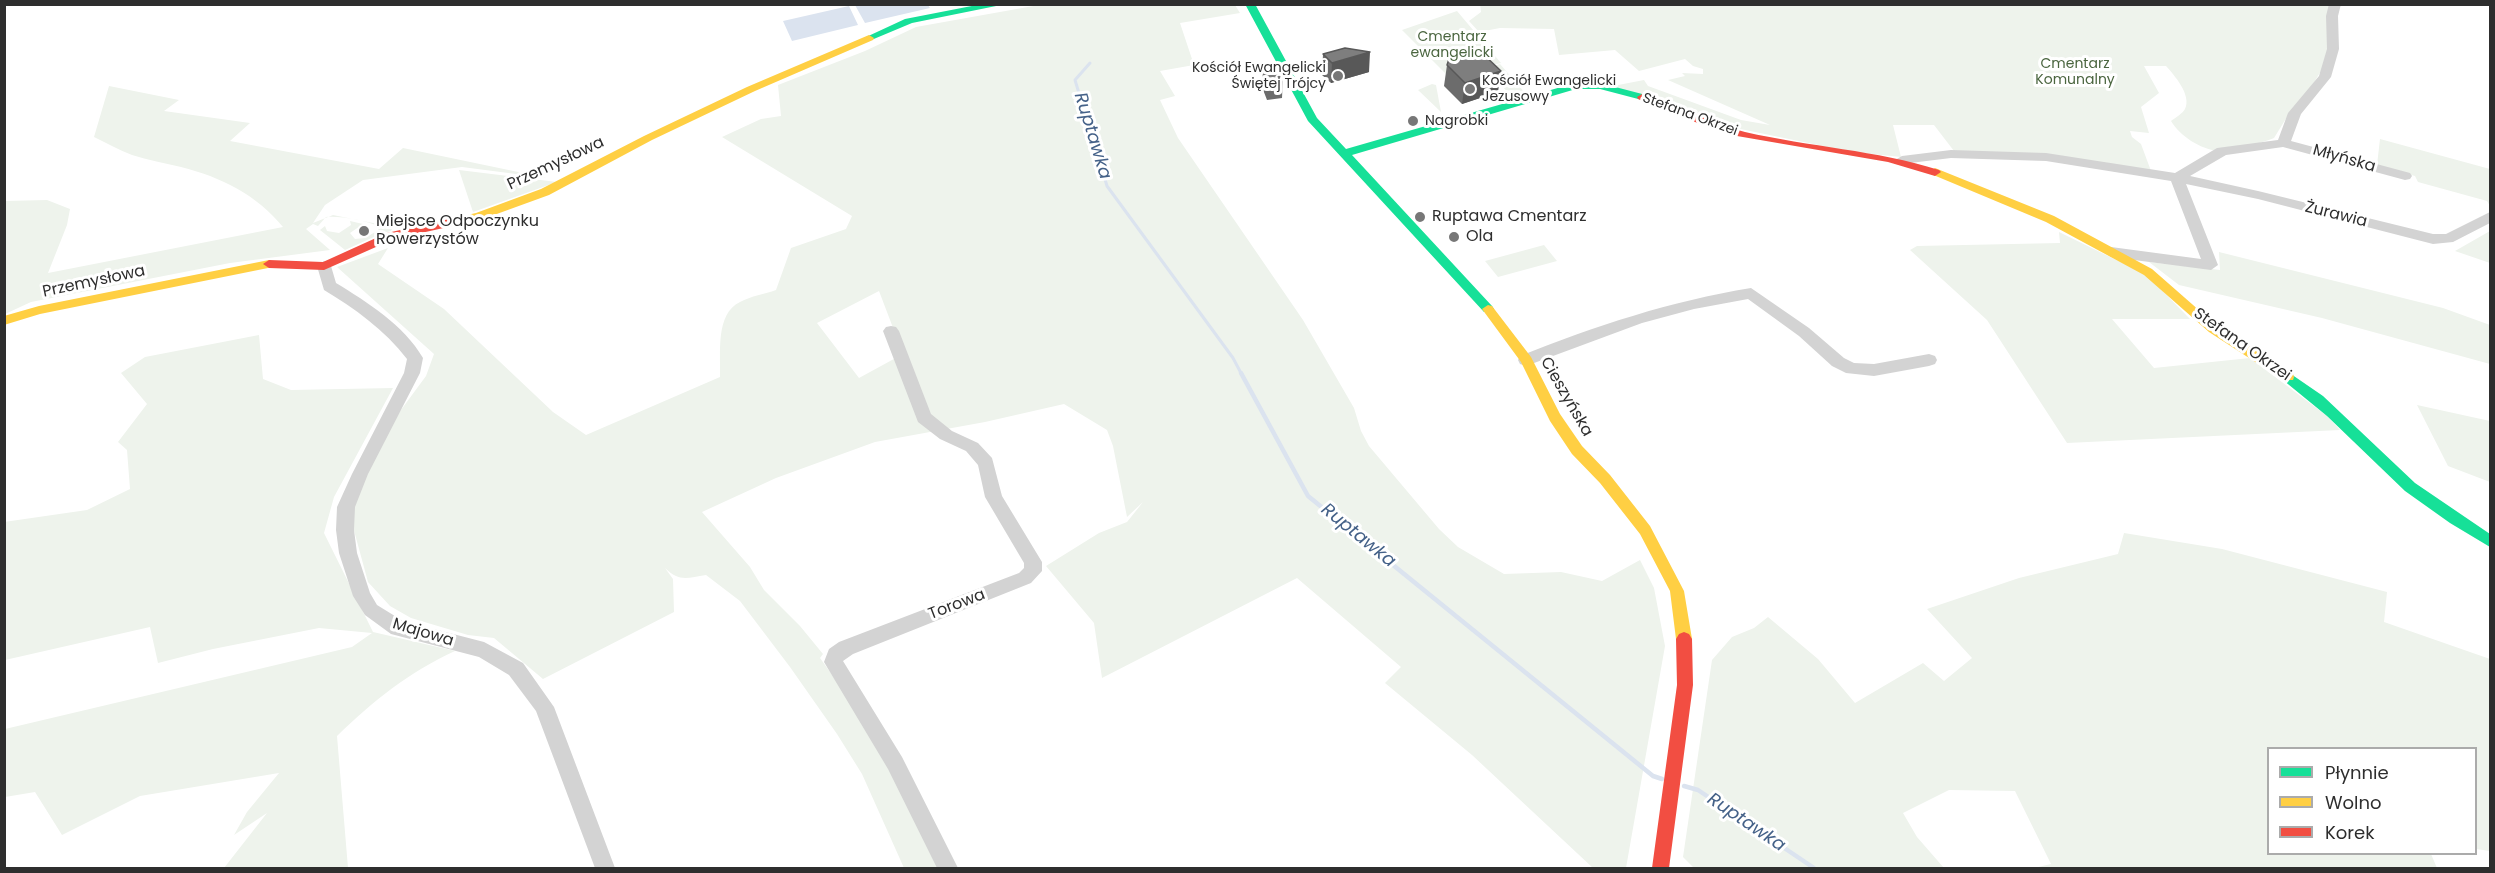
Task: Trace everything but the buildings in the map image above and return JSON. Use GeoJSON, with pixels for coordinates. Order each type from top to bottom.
{"type":"FeatureCollection","features":[{"type":"Feature","properties":{"kind":"street","name":"Przemysłowa"},"geometry":{"type":"LineString","coordinates":[[4,321],[39,310],[252,266],[274,263],[324,266],[391,236],[479,216],[545,192],[751,88],[909,21],[1001,4]]}},
{"type":"Feature","properties":{"kind":"street","name":"Cieszyńska"},"geometry":{"type":"LineString","coordinates":[[1250,4],[1312,119],[1488,309],[1526,360],[1555,417],[1577,450],[1605,479],[1645,530],[1677,591],[1686,648],[1685,686],[1660,868]]}},
{"type":"Feature","properties":{"kind":"street"},"geometry":{"type":"LineString","coordinates":[[2283,143],[2295,113],[2325,77],[2333,49],[2332,16],[2335,4]]}},
{"type":"Feature","properties":{"kind":"street","name":"Stefana Okrzei"},"geometry":{"type":"LineString","coordinates":[[1343,154],[1588,84],[1641,97],[1740,134],[1848,154],[1902,160],[1956,179],[2050,219],[2148,272],[2213,329],[2312,393],[2401,479],[2440,509],[2490,541]]}},
{"type":"Feature","properties":{"kind":"street","name":"Młyńska"},"geometry":{"type":"LineString","coordinates":[[2177,178],[2222,151],[2283,143],[2405,176]]}},
{"type":"Feature","properties":{"kind":"street","name":"Stefana Okrzei"},"geometry":{"type":"LineString","coordinates":[[1902,160],[1951,154],[2046,157],[2177,178]]}},
{"type":"Feature","properties":{"kind":"street"},"geometry":{"type":"LineString","coordinates":[[2111,252],[2211,265],[2177,178]]}},
{"type":"Feature","properties":{"kind":"street","name":"Żurawia"},"geometry":{"type":"LineString","coordinates":[[2177,178],[2258,195],[2433,239],[2448,239],[2490,217]]}},
{"type":"Feature","properties":{"kind":"street","name":"Majowa"},"geometry":{"type":"LineString","coordinates":[[324,266],[329,286],[368,311],[403,342],[415,358],[412,373],[364,465],[346,507],[345,530],[348,553],[362,596],[371,609],[398,628],[484,650],[516,669],[544,707],[605,868]]}},
{"type":"Feature","properties":{"kind":"street"},"geometry":{"type":"LineString","coordinates":[[1526,360],[1578,339],[1637,321],[1722,297],[1751,293],[1804,332],[1838,362],[1852,369],[1874,370],[1929,360]]}},
{"type":"Feature","properties":{"kind":"street","name":"Torowa"},"geometry":{"type":"LineString","coordinates":[[891,331],[924,418],[946,435],[972,447],[986,463],[994,497],[1033,562],[1033,571],[1025,578],[846,648],[836,655],[833,662],[895,763],[948,868]]}},
{"type":"Feature","properties":{"kind":"green space","name":"Cmentarz Komunalny"},"geometry":{"type":"Polygon","coordinates":[[[1480,4],[2339,5],[2329,58],[2305,97],[2287,117],[2274,138],[2262,142],[2238,149],[2218,151],[2204,148],[2191,141],[2171,121],[2181,114],[2187,104],[2181,86],[2166,66],[2144,66],[2159,93],[2141,107],[2149,133],[2130,131],[2132,137],[2141,144],[2151,171],[1954,151],[1934,125],[1893,125],[1901,157],[1852,152],[1726,126],[1613,86],[1644,80],[1648,86],[1741,120],[1770,125],[1668,80],[1685,76],[1682,73],[1703,74],[1703,69],[1693,66],[1685,59],[1639,71],[1615,50],[1559,55],[1554,29],[1500,28],[1479,32],[1469,21],[1481,12],[1480,4]]]}},
{"type":"Feature","properties":{"kind":"green space"},"geometry":{"type":"Polygon","coordinates":[[[1039,5],[1235,5],[1240,13],[1180,23],[1194,65],[1160,71],[1175,96],[1160,100],[1178,138],[1303,320],[1354,408],[1361,431],[1369,446],[1439,529],[1458,547],[1504,574],[1561,572],[1602,581],[1640,560],[1654,588],[1665,646],[1626,868],[1593,868],[1472,755],[1385,683],[1401,667],[1297,578],[1102,678],[1094,623],[1046,566],[1099,533],[1127,522],[1143,502],[1127,517],[1113,446],[1107,430],[1064,404],[985,422],[875,442],[776,478],[702,512],[750,567],[764,590],[800,626],[823,654],[820,658],[863,718],[908,798],[943,868],[904,868],[862,774],[837,734],[740,601],[706,575],[679,577],[665,568],[673,579],[674,612],[543,679],[494,638],[468,635],[411,618],[390,606],[368,582],[349,512],[381,437],[426,376],[434,354],[337,267],[388,248],[378,264],[444,309],[553,412],[586,435],[720,377],[721,335],[726,315],[744,300],[776,290],[791,248],[846,229],[852,216],[722,137],[761,119],[781,116],[778,85],[865,51],[916,27],[1039,5]],[[879,291],[817,323],[859,378],[903,354],[879,291]]]}},
{"type":"Feature","properties":{"kind":"green space","name":"Cmentarz ewangelicki"},"geometry":{"type":"Polygon","coordinates":[[[1457,11],[1501,63],[1448,76],[1402,30],[1457,11]]]}},
{"type":"Feature","properties":{"kind":"green space"},"geometry":{"type":"Polygon","coordinates":[[[1500,64],[1526,95],[1511,96],[1486,68],[1500,64]]]}},
{"type":"Feature","properties":{"kind":"green space"},"geometry":{"type":"Polygon","coordinates":[[[1432,84],[1436,85],[1441,112],[1418,90],[1432,84]]]}},
{"type":"Feature","properties":{"kind":"green space"},"geometry":{"type":"Polygon","coordinates":[[[109,86],[179,100],[164,111],[250,123],[230,141],[379,169],[403,148],[547,178],[462,167],[363,180],[325,205],[313,223],[325,218],[318,226],[313,224],[306,229],[330,250],[230,263],[31,302],[5,314],[5,201],[47,200],[70,209],[67,225],[48,273],[283,227],[262,206],[224,182],[196,171],[132,155],[94,137],[109,86]]]}},
{"type":"Feature","properties":{"kind":"green space"},"geometry":{"type":"Polygon","coordinates":[[[2380,139],[2490,169],[2490,206],[2487,201],[2418,182],[2415,176],[2377,165],[2380,139]]]}},
{"type":"Feature","properties":{"kind":"green space"},"geometry":{"type":"Polygon","coordinates":[[[459,170],[557,182],[473,212],[459,170]]]}},
{"type":"Feature","properties":{"kind":"green space"},"geometry":{"type":"Polygon","coordinates":[[[333,215],[393,227],[391,231],[379,234],[378,226],[373,224],[347,218],[328,217],[333,215]]]}},
{"type":"Feature","properties":{"kind":"green space"},"geometry":{"type":"Polygon","coordinates":[[[350,221],[363,224],[350,233],[355,239],[365,238],[375,232],[376,236],[345,250],[320,230],[325,226],[327,231],[339,233],[351,225],[350,221]]]}},
{"type":"Feature","properties":{"kind":"green space"},"geometry":{"type":"Polygon","coordinates":[[[2490,231],[2490,263],[2455,251],[2490,231]]]}},
{"type":"Feature","properties":{"kind":"green space"},"geometry":{"type":"Polygon","coordinates":[[[2059,232],[2147,275],[2190,319],[2112,319],[2154,368],[2250,358],[2327,416],[2340,430],[2067,443],[1987,320],[1910,250],[1917,246],[2060,243],[2059,232]]]}},
{"type":"Feature","properties":{"kind":"green space"},"geometry":{"type":"Polygon","coordinates":[[[1544,245],[1557,261],[1498,277],[1485,261],[1544,245]]]}},
{"type":"Feature","properties":{"kind":"green space"},"geometry":{"type":"Polygon","coordinates":[[[2219,252],[2443,308],[2490,325],[2490,364],[2322,318],[2179,285],[2149,262],[2220,270],[2219,252]]]}},
{"type":"Feature","properties":{"kind":"green space"},"geometry":{"type":"Polygon","coordinates":[[[259,335],[263,379],[291,390],[393,388],[334,497],[324,533],[373,632],[455,651],[422,668],[392,688],[337,736],[348,868],[224,868],[267,813],[234,835],[247,812],[279,773],[140,796],[62,835],[35,792],[5,797],[5,729],[352,647],[372,633],[319,628],[213,649],[158,663],[150,627],[5,660],[4,522],[87,510],[130,489],[127,450],[118,442],[147,404],[121,373],[145,357],[259,335]]]}},
{"type":"Feature","properties":{"kind":"green space"},"geometry":{"type":"Polygon","coordinates":[[[2417,405],[2490,421],[2490,482],[2448,466],[2417,405]]]}},
{"type":"Feature","properties":{"kind":"green space"},"geometry":{"type":"Polygon","coordinates":[[[2124,533],[2222,549],[2387,592],[2384,622],[2490,659],[2490,851],[2477,849],[2477,747],[2267,747],[2267,855],[2431,855],[2437,868],[2034,868],[2051,864],[2015,791],[1949,790],[1903,813],[1917,837],[1944,868],[1694,868],[1683,857],[1712,660],[1732,637],[1754,628],[1768,617],[1818,659],[1855,703],[1923,663],[1944,681],[1972,658],[1927,609],[2019,578],[2118,554],[2124,533]]]}},
{"type":"Feature","properties":{"kind":"shaded area"},"geometry":{"type":"Polygon","coordinates":[[[855,5],[928,5],[930,8],[865,23],[855,5]]]}},
{"type":"Feature","properties":{"kind":"shaded area"},"geometry":{"type":"Polygon","coordinates":[[[849,6],[858,25],[792,41],[783,21],[849,6]]]}},
{"type":"Feature","properties":{"kind":"waterway","name":"Ruptawka"},"geometry":{"type":"LineString","coordinates":[[1090,63],[1075,80],[1107,186],[1233,358],[1242,375]]}},
{"type":"Feature","properties":{"kind":"waterway","name":"Ruptawka"},"geometry":{"type":"LineString","coordinates":[[1241,373],[1308,496],[1653,776],[1662,779]]}},
{"type":"Feature","properties":{"kind":"waterway","name":"Ruptawka"},"geometry":{"type":"LineString","coordinates":[[1684,786],[1698,790],[1814,868]]}},
{"type":"Feature","properties":{"kind":"traffic: fast"},"geometry":{"type":"LineString","coordinates":[[869,38],[909,21],[1001,4]]}},
{"type":"Feature","properties":{"kind":"traffic: fast"},"geometry":{"type":"LineString","coordinates":[[1250,4],[1312,119],[1488,309]]}},
{"type":"Feature","properties":{"kind":"traffic: fast"},"geometry":{"type":"LineString","coordinates":[[1343,154],[1575,86],[1600,86],[1642,97]]}},
{"type":"Feature","properties":{"kind":"traffic: fast"},"geometry":{"type":"LineString","coordinates":[[2288,377],[2332,412],[2410,487],[2490,541]]}},
{"type":"Feature","properties":{"kind":"traffic: slow"},"geometry":{"type":"LineString","coordinates":[[453,222],[479,216],[545,192],[648,138],[751,89],[869,38]]}},
{"type":"Feature","properties":{"kind":"traffic: slow"},"geometry":{"type":"LineString","coordinates":[[1935,172],[2050,219],[2148,272],[2213,329],[2288,377]]}},
{"type":"Feature","properties":{"kind":"traffic: slow"},"geometry":{"type":"LineString","coordinates":[[4,321],[39,310],[269,264]]}},
{"type":"Feature","properties":{"kind":"traffic: slow"},"geometry":{"type":"LineString","coordinates":[[1488,309],[1526,360],[1555,417],[1577,450],[1605,479],[1645,530],[1677,591],[1684,639]]}},
{"type":"Feature","properties":{"kind":"traffic: jam"},"geometry":{"type":"LineString","coordinates":[[1642,97],[1729,131],[1789,144],[1888,159],[1935,172]]}},
{"type":"Feature","properties":{"kind":"traffic: jam"},"geometry":{"type":"LineString","coordinates":[[269,264],[324,266],[391,236],[453,222]]}},
{"type":"Feature","properties":{"kind":"traffic: jam"},"geometry":{"type":"LineString","coordinates":[[1660,868],[1685,685],[1684,639]]}},
{"type":"Feature","properties":{"kind":"place","name":"Kościół Ewangelicki Świętej Trójcy"},"geometry":{"type":"Point","coordinates":[1338,76]}},
{"type":"Feature","properties":{"kind":"place","name":"Kościół Ewangelicki Jezusowy"},"geometry":{"type":"Point","coordinates":[1470,89]}},
{"type":"Feature","properties":{"kind":"place","name":"Nagrobki"},"geometry":{"type":"Point","coordinates":[1413,121]}},
{"type":"Feature","properties":{"kind":"place","name":"Ruptawa Cmentarz"},"geometry":{"type":"Point","coordinates":[1420,217]}},
{"type":"Feature","properties":{"kind":"place","name":"Miejsce Odpoczynku Rowerzystów"},"geometry":{"type":"Point","coordinates":[364,231]}},
{"type":"Feature","properties":{"kind":"place","name":"Ola"},"geometry":{"type":"Point","coordinates":[1454,237]}}]}
